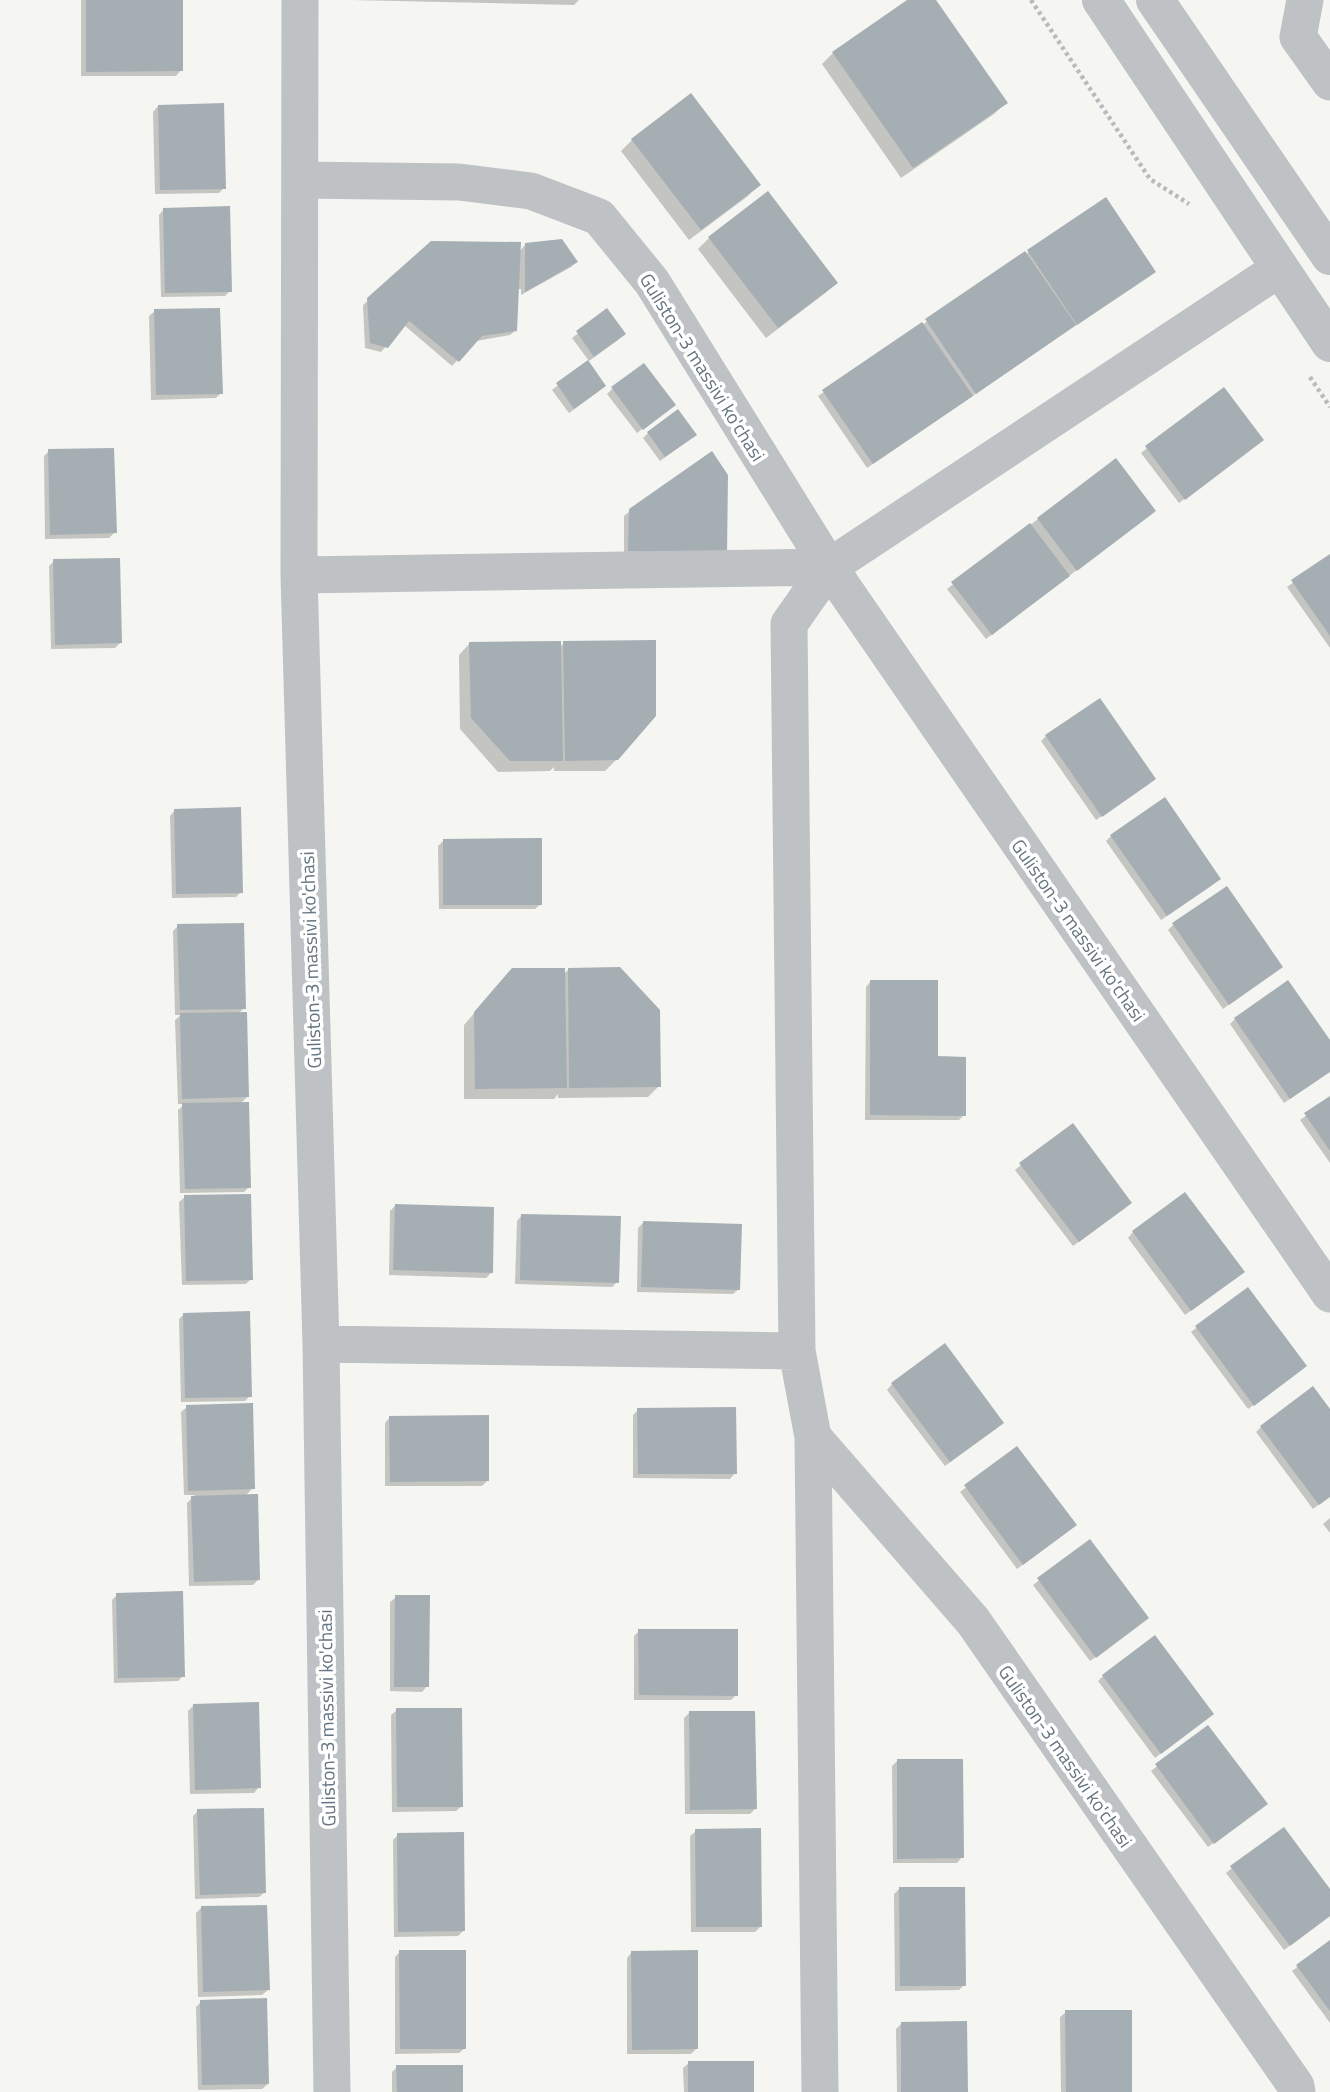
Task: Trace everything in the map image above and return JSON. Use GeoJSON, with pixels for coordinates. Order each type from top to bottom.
{"type":"FeatureCollection","features":[{"type":"Feature","properties":{"kind":"street","name":"Guliston-3 massivi ko'chasi"},"geometry":{"type":"LineString","coordinates":[[300,0],[299,575],[321,1344],[332,2092]]}},
{"type":"Feature","properties":{"kind":"street"},"geometry":{"type":"LineString","coordinates":[[1101,0],[1330,343]]}},
{"type":"Feature","properties":{"kind":"street"},"geometry":{"type":"LineString","coordinates":[[1155,0],[1330,256]]}},
{"type":"Feature","properties":{"kind":"street"},"geometry":{"type":"LineString","coordinates":[[1305,0],[1298,37],[1330,82]]}},
{"type":"Feature","properties":{"kind":"street","name":"Guliston-3 massivi ko'chasi"},"geometry":{"type":"LineString","coordinates":[[300,180],[459,183],[531,191],[599,217],[652,282],[829,567],[1330,1294]]}},
{"type":"Feature","properties":{"kind":"street"},"geometry":{"type":"LineString","coordinates":[[820,2092],[813,1437],[797,1351],[789,624],[829,567],[1279,269]]}},
{"type":"Feature","properties":{"kind":"street"},"geometry":{"type":"LineString","coordinates":[[299,575],[829,567]]}},
{"type":"Feature","properties":{"kind":"street"},"geometry":{"type":"LineString","coordinates":[[321,1344],[797,1351]]}},
{"type":"Feature","properties":{"kind":"street","name":"Guliston-3 massivi ko'chasi"},"geometry":{"type":"LineString","coordinates":[[813,1437],[973,1621],[1296,2086],[1297,2092]]}},
{"type":"Feature","properties":{"kind":"path"},"geometry":{"type":"LineString","coordinates":[[1031,0],[1150,179],[1191,205]]}},
{"type":"Feature","properties":{"kind":"path"},"geometry":{"type":"LineString","coordinates":[[1308,374],[1330,407]]}},
{"type":"Feature","properties":{"kind":"building"},"geometry":{"type":"Polygon","coordinates":[[[86,0],[183,0],[183,71],[86,72],[86,0]]]}},
{"type":"Feature","properties":{"kind":"building"},"geometry":{"type":"Polygon","coordinates":[[[907,0],[936,0],[1008,103],[913,168],[832,52],[907,0]]]}},
{"type":"Feature","properties":{"kind":"building"},"geometry":{"type":"Polygon","coordinates":[[[691,93],[761,185],[701,230],[631,139],[691,93]]]}},
{"type":"Feature","properties":{"kind":"building"},"geometry":{"type":"Polygon","coordinates":[[[224,103],[226,189],[160,190],[158,105],[224,103]]]}},
{"type":"Feature","properties":{"kind":"building"},"geometry":{"type":"Polygon","coordinates":[[[768,191],[838,283],[778,328],[708,237],[768,191]]]}},
{"type":"Feature","properties":{"kind":"building"},"geometry":{"type":"Polygon","coordinates":[[[1106,197],[1156,272],[1077,325],[1027,250],[1106,197]]]}},
{"type":"Feature","properties":{"kind":"building"},"geometry":{"type":"Polygon","coordinates":[[[230,206],[232,292],[165,293],[163,208],[230,206]]]}},
{"type":"Feature","properties":{"kind":"building"},"geometry":{"type":"Polygon","coordinates":[[[562,239],[578,262],[525,292],[525,243],[562,239]]]}},
{"type":"Feature","properties":{"kind":"building"},"geometry":{"type":"Polygon","coordinates":[[[431,241],[521,242],[517,331],[482,336],[459,362],[409,321],[388,348],[370,343],[367,298],[431,241]]]}},
{"type":"Feature","properties":{"kind":"building"},"geometry":{"type":"Polygon","coordinates":[[[1025,251],[1076,325],[976,394],[925,319],[1025,251]]]}},
{"type":"Feature","properties":{"kind":"building"},"geometry":{"type":"Polygon","coordinates":[[[220,308],[223,394],[156,395],[154,309],[220,308]]]}},
{"type":"Feature","properties":{"kind":"building"},"geometry":{"type":"Polygon","coordinates":[[[607,308],[626,334],[594,357],[576,331],[607,308]]]}},
{"type":"Feature","properties":{"kind":"building"},"geometry":{"type":"Polygon","coordinates":[[[922,322],[973,396],[873,464],[822,390],[922,322]]]}},
{"type":"Feature","properties":{"kind":"building"},"geometry":{"type":"Polygon","coordinates":[[[588,360],[606,386],[574,409],[556,383],[588,360]]]}},
{"type":"Feature","properties":{"kind":"building"},"geometry":{"type":"Polygon","coordinates":[[[644,363],[676,405],[643,430],[611,387],[644,363]]]}},
{"type":"Feature","properties":{"kind":"building"},"geometry":{"type":"Polygon","coordinates":[[[1224,387],[1264,440],[1185,500],[1145,446],[1224,387]]]}},
{"type":"Feature","properties":{"kind":"building"},"geometry":{"type":"Polygon","coordinates":[[[678,409],[697,435],[665,457],[647,432],[678,409]]]}},
{"type":"Feature","properties":{"kind":"building"},"geometry":{"type":"Polygon","coordinates":[[[114,448],[117,533],[50,535],[48,449],[114,448]]]}},
{"type":"Feature","properties":{"kind":"building"},"geometry":{"type":"Polygon","coordinates":[[[712,451],[728,475],[727,554],[628,551],[629,509],[712,451]]]}},
{"type":"Feature","properties":{"kind":"building"},"geometry":{"type":"Polygon","coordinates":[[[1116,458],[1156,511],[1077,571],[1037,518],[1116,458]]]}},
{"type":"Feature","properties":{"kind":"building"},"geometry":{"type":"Polygon","coordinates":[[[1030,523],[1070,576],[992,635],[951,582],[1030,523]]]}},
{"type":"Feature","properties":{"kind":"building"},"geometry":{"type":"Polygon","coordinates":[[[1330,554],[1330,636],[1291,580],[1330,554]]]}},
{"type":"Feature","properties":{"kind":"building"},"geometry":{"type":"Polygon","coordinates":[[[120,558],[122,643],[55,645],[53,559],[120,558]]]}},
{"type":"Feature","properties":{"kind":"building"},"geometry":{"type":"Polygon","coordinates":[[[656,640],[656,716],[618,760],[565,761],[563,641],[656,640]]]}},
{"type":"Feature","properties":{"kind":"building"},"geometry":{"type":"Polygon","coordinates":[[[561,641],[563,761],[510,761],[471,718],[469,642],[561,641]]]}},
{"type":"Feature","properties":{"kind":"building"},"geometry":{"type":"Polygon","coordinates":[[[1100,698],[1156,779],[1102,817],[1045,735],[1100,698]]]}},
{"type":"Feature","properties":{"kind":"building"},"geometry":{"type":"Polygon","coordinates":[[[1165,797],[1221,879],[1167,916],[1110,835],[1165,797]]]}},
{"type":"Feature","properties":{"kind":"building"},"geometry":{"type":"Polygon","coordinates":[[[241,807],[243,893],[176,894],[174,809],[241,807]]]}},
{"type":"Feature","properties":{"kind":"building"},"geometry":{"type":"Polygon","coordinates":[[[542,838],[542,905],[443,905],[443,839],[542,838]]]}},
{"type":"Feature","properties":{"kind":"building"},"geometry":{"type":"Polygon","coordinates":[[[1227,886],[1283,967],[1229,1005],[1172,923],[1227,886]]]}},
{"type":"Feature","properties":{"kind":"building"},"geometry":{"type":"Polygon","coordinates":[[[244,923],[246,1009],[180,1010],[177,924],[244,923]]]}},
{"type":"Feature","properties":{"kind":"building"},"geometry":{"type":"Polygon","coordinates":[[[620,967],[660,1010],[661,1087],[569,1088],[568,968],[620,967]]]}},
{"type":"Feature","properties":{"kind":"building"},"geometry":{"type":"Polygon","coordinates":[[[512,968],[565,968],[567,1088],[475,1089],[474,1012],[512,968]]]}},
{"type":"Feature","properties":{"kind":"building"},"geometry":{"type":"Polygon","coordinates":[[[870,980],[938,980],[938,1056],[966,1057],[966,1116],[870,1115],[870,980]]]}},
{"type":"Feature","properties":{"kind":"building"},"geometry":{"type":"Polygon","coordinates":[[[1288,980],[1330,1040],[1330,1072],[1290,1099],[1234,1018],[1288,980]]]}},
{"type":"Feature","properties":{"kind":"building"},"geometry":{"type":"Polygon","coordinates":[[[247,1012],[249,1097],[182,1099],[180,1013],[247,1012]]]}},
{"type":"Feature","properties":{"kind":"building"},"geometry":{"type":"Polygon","coordinates":[[[1330,1096],[1330,1151],[1304,1113],[1330,1096]]]}},
{"type":"Feature","properties":{"kind":"building"},"geometry":{"type":"Polygon","coordinates":[[[249,1102],[251,1188],[185,1189],[182,1103],[249,1102]]]}},
{"type":"Feature","properties":{"kind":"building"},"geometry":{"type":"Polygon","coordinates":[[[1073,1123],[1132,1203],[1079,1242],[1019,1163],[1073,1123]]]}},
{"type":"Feature","properties":{"kind":"building"},"geometry":{"type":"Polygon","coordinates":[[[1185,1192],[1245,1272],[1191,1311],[1132,1231],[1185,1192]]]}},
{"type":"Feature","properties":{"kind":"building"},"geometry":{"type":"Polygon","coordinates":[[[251,1194],[253,1280],[186,1281],[184,1195],[251,1194]]]}},
{"type":"Feature","properties":{"kind":"building"},"geometry":{"type":"Polygon","coordinates":[[[395,1204],[494,1207],[493,1273],[393,1270],[395,1204]]]}},
{"type":"Feature","properties":{"kind":"building"},"geometry":{"type":"Polygon","coordinates":[[[521,1214],[621,1216],[619,1283],[520,1280],[521,1214]]]}},
{"type":"Feature","properties":{"kind":"building"},"geometry":{"type":"Polygon","coordinates":[[[643,1221],[742,1224],[740,1290],[641,1287],[643,1221]]]}},
{"type":"Feature","properties":{"kind":"building"},"geometry":{"type":"Polygon","coordinates":[[[1248,1287],[1307,1366],[1254,1406],[1195,1326],[1248,1287]]]}},
{"type":"Feature","properties":{"kind":"building"},"geometry":{"type":"Polygon","coordinates":[[[250,1311],[252,1397],[185,1398],[183,1313],[250,1311]]]}},
{"type":"Feature","properties":{"kind":"building"},"geometry":{"type":"Polygon","coordinates":[[[945,1343],[1004,1423],[950,1462],[891,1383],[945,1343]]]}},
{"type":"Feature","properties":{"kind":"building"},"geometry":{"type":"Polygon","coordinates":[[[1313,1386],[1330,1409],[1330,1497],[1319,1505],[1260,1426],[1313,1386]]]}},
{"type":"Feature","properties":{"kind":"building"},"geometry":{"type":"Polygon","coordinates":[[[253,1403],[255,1489],[188,1491],[186,1405],[253,1403]]]}},
{"type":"Feature","properties":{"kind":"building"},"geometry":{"type":"Polygon","coordinates":[[[736,1407],[737,1474],[638,1474],[637,1408],[736,1407]]]}},
{"type":"Feature","properties":{"kind":"building"},"geometry":{"type":"Polygon","coordinates":[[[489,1415],[489,1481],[390,1482],[389,1416],[489,1415]]]}},
{"type":"Feature","properties":{"kind":"building"},"geometry":{"type":"Polygon","coordinates":[[[1017,1446],[1077,1525],[1023,1565],[964,1485],[1017,1446]]]}},
{"type":"Feature","properties":{"kind":"building"},"geometry":{"type":"Polygon","coordinates":[[[258,1494],[260,1580],[194,1582],[191,1496],[258,1494]]]}},
{"type":"Feature","properties":{"kind":"building"},"geometry":{"type":"Polygon","coordinates":[[[1090,1539],[1149,1618],[1096,1658],[1037,1578],[1090,1539]]]}},
{"type":"Feature","properties":{"kind":"building"},"geometry":{"type":"Polygon","coordinates":[[[183,1591],[185,1677],[118,1678],[116,1593],[183,1591]]]}},
{"type":"Feature","properties":{"kind":"building"},"geometry":{"type":"Polygon","coordinates":[[[395,1595],[430,1595],[429,1687],[394,1687],[395,1595]]]}},
{"type":"Feature","properties":{"kind":"building"},"geometry":{"type":"Polygon","coordinates":[[[638,1629],[738,1629],[738,1696],[639,1695],[638,1629]]]}},
{"type":"Feature","properties":{"kind":"building"},"geometry":{"type":"Polygon","coordinates":[[[1155,1635],[1214,1714],[1161,1754],[1102,1675],[1155,1635]]]}},
{"type":"Feature","properties":{"kind":"building"},"geometry":{"type":"Polygon","coordinates":[[[259,1702],[261,1788],[195,1790],[193,1704],[259,1702]]]}},
{"type":"Feature","properties":{"kind":"building"},"geometry":{"type":"Polygon","coordinates":[[[396,1708],[462,1708],[463,1807],[397,1807],[396,1708]]]}},
{"type":"Feature","properties":{"kind":"building"},"geometry":{"type":"Polygon","coordinates":[[[689,1711],[755,1711],[757,1809],[690,1810],[689,1711]]]}},
{"type":"Feature","properties":{"kind":"building"},"geometry":{"type":"Polygon","coordinates":[[[1208,1725],[1268,1804],[1214,1844],[1155,1764],[1208,1725]]]}},
{"type":"Feature","properties":{"kind":"building"},"geometry":{"type":"Polygon","coordinates":[[[897,1759],[963,1759],[964,1858],[897,1859],[897,1759]]]}},
{"type":"Feature","properties":{"kind":"building"},"geometry":{"type":"Polygon","coordinates":[[[264,1808],[266,1893],[200,1895],[197,1809],[264,1808]]]}},
{"type":"Feature","properties":{"kind":"building"},"geometry":{"type":"Polygon","coordinates":[[[1284,1827],[1330,1889],[1330,1916],[1290,1946],[1230,1866],[1284,1827]]]}},
{"type":"Feature","properties":{"kind":"building"},"geometry":{"type":"Polygon","coordinates":[[[761,1828],[762,1927],[696,1927],[695,1829],[761,1828]]]}},
{"type":"Feature","properties":{"kind":"building"},"geometry":{"type":"Polygon","coordinates":[[[464,1832],[465,1931],[398,1932],[397,1833],[464,1832]]]}},
{"type":"Feature","properties":{"kind":"building"},"geometry":{"type":"Polygon","coordinates":[[[899,1887],[965,1887],[966,1986],[900,1986],[899,1887]]]}},
{"type":"Feature","properties":{"kind":"building"},"geometry":{"type":"Polygon","coordinates":[[[267,1905],[270,1990],[203,1992],[201,1906],[267,1905]]]}},
{"type":"Feature","properties":{"kind":"building"},"geometry":{"type":"Polygon","coordinates":[[[1330,1940],[1330,2011],[1296,1965],[1330,1940]]]}},
{"type":"Feature","properties":{"kind":"building"},"geometry":{"type":"Polygon","coordinates":[[[399,1950],[466,1950],[466,2049],[400,2049],[399,1950]]]}},
{"type":"Feature","properties":{"kind":"building"},"geometry":{"type":"Polygon","coordinates":[[[698,1950],[698,2049],[632,2050],[631,1951],[698,1950]]]}},
{"type":"Feature","properties":{"kind":"building"},"geometry":{"type":"Polygon","coordinates":[[[267,1998],[269,2084],[202,2085],[200,2000],[267,1998]]]}},
{"type":"Feature","properties":{"kind":"building"},"geometry":{"type":"Polygon","coordinates":[[[1065,2010],[1132,2010],[1132,2092],[1066,2092],[1065,2010]]]}},
{"type":"Feature","properties":{"kind":"building"},"geometry":{"type":"Polygon","coordinates":[[[967,2021],[968,2092],[901,2092],[901,2022],[967,2021]]]}},
{"type":"Feature","properties":{"kind":"building"},"geometry":{"type":"Polygon","coordinates":[[[688,2061],[754,2061],[754,2092],[688,2092],[688,2061]]]}},
{"type":"Feature","properties":{"kind":"building"},"geometry":{"type":"Polygon","coordinates":[[[396,2065],[463,2065],[463,2092],[397,2092],[396,2065]]]}}]}
